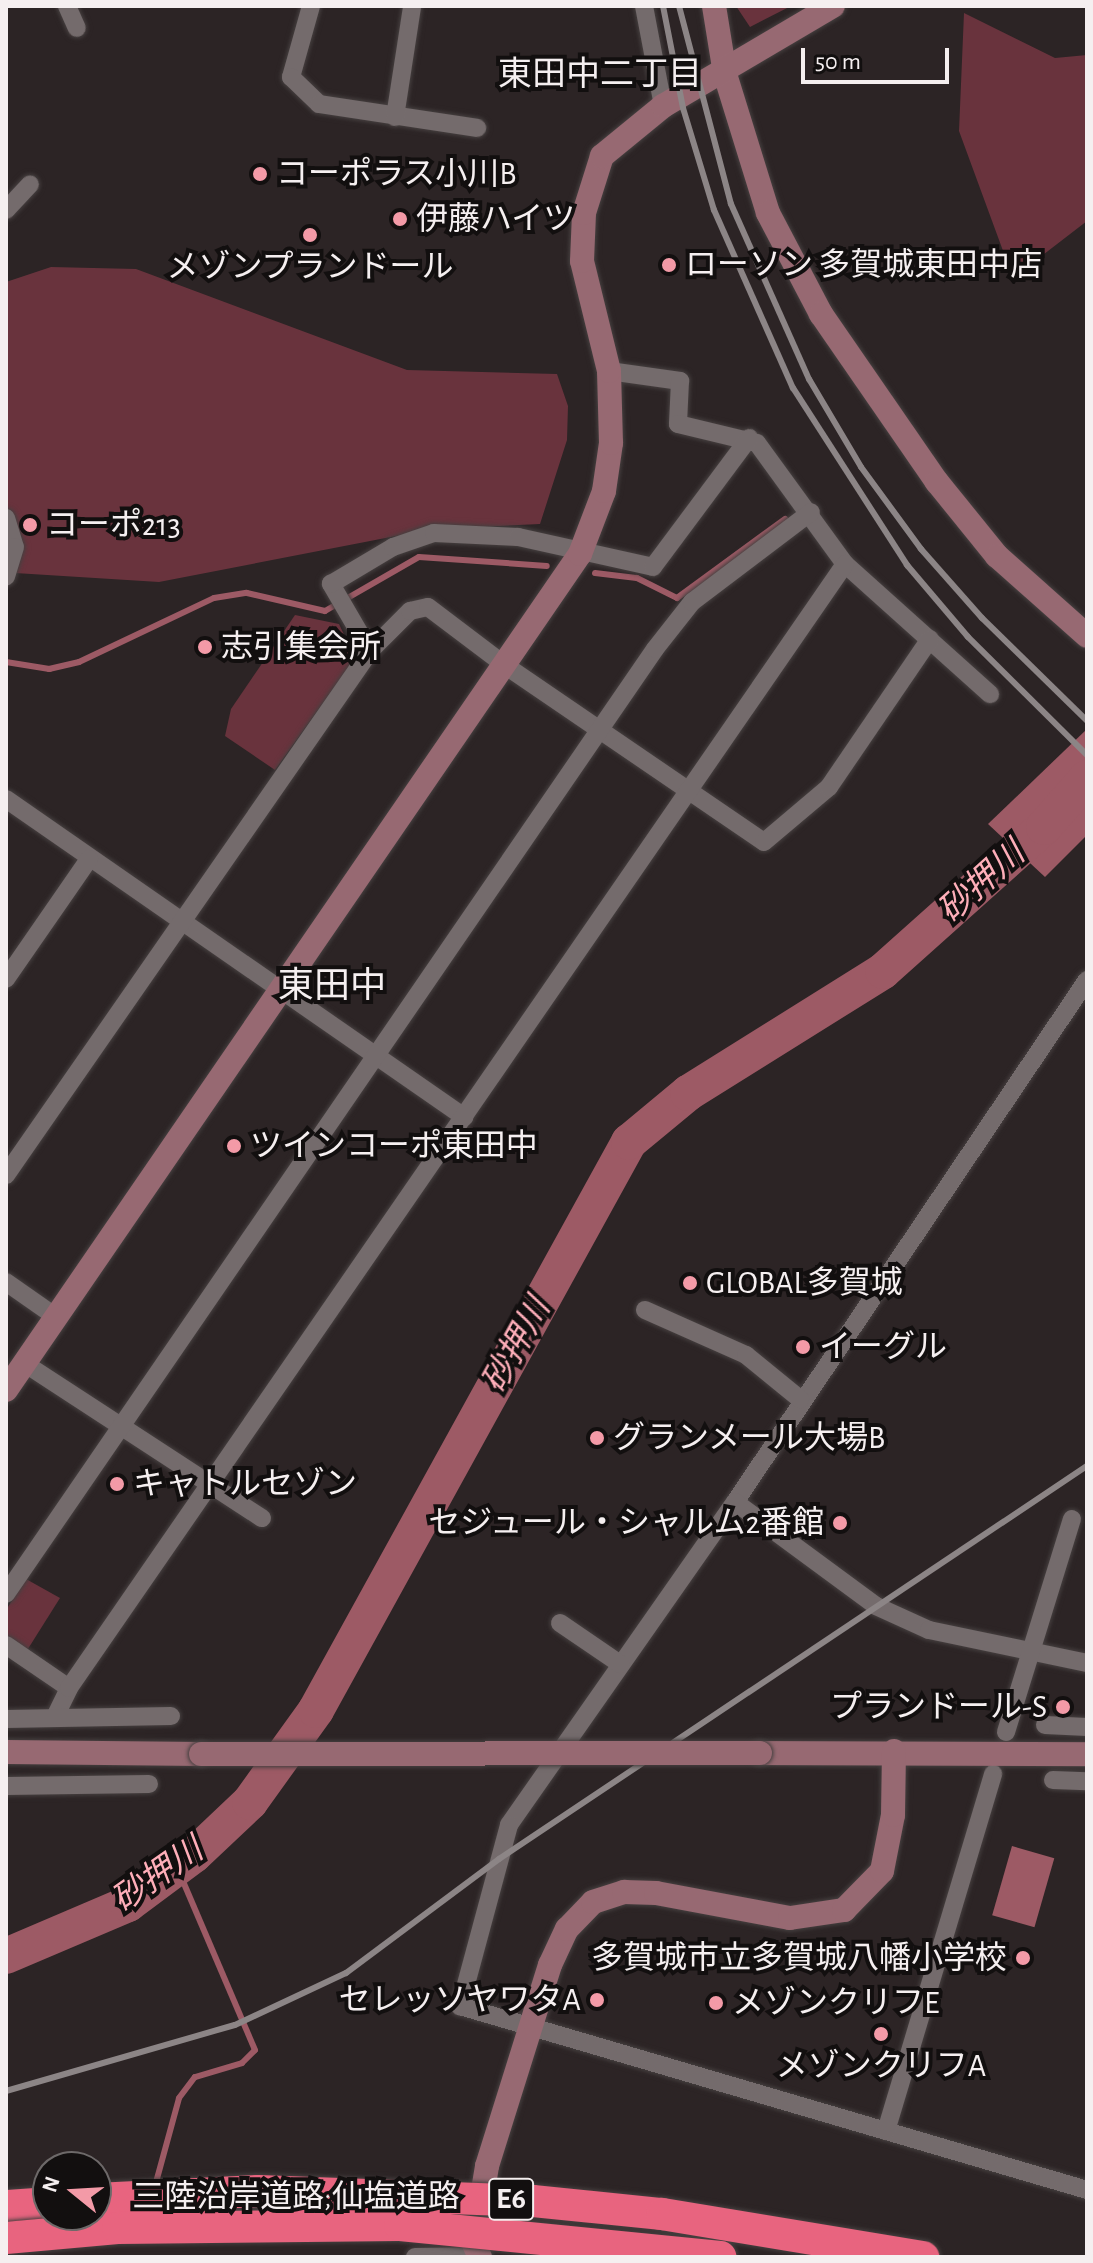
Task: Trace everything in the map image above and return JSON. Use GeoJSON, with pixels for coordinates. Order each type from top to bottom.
{"type":"FeatureCollection","features":[{"type":"Feature","properties":{"kind":"highway","name":"三陸沿岸道路;仙塩道路"},"geometry":{"type":"LineString","coordinates":[[112,2198],[258,2191],[533,2201],[662,2214],[923,2257]]}},
{"type":"Feature","properties":{"kind":"highway"},"geometry":{"type":"LineString","coordinates":[[6,2206],[32,2204]]}},
{"type":"Feature","properties":{"kind":"highway","name":"三陸沿岸道路;仙塩道路"},"geometry":{"type":"LineString","coordinates":[[6,2238],[118,2228],[400,2225],[720,2257]]}},
{"type":"Feature","properties":{"kind":"street"},"geometry":{"type":"LineString","coordinates":[[67,6],[77,28]]}},
{"type":"Feature","properties":{"kind":"street"},"geometry":{"type":"LineString","coordinates":[[311,6],[291,77],[319,104],[477,128]]}},
{"type":"Feature","properties":{"kind":"street"},"geometry":{"type":"LineString","coordinates":[[644,6],[663,106]]}},
{"type":"Feature","properties":{"kind":"street"},"geometry":{"type":"LineString","coordinates":[[714,6],[725,74],[768,213],[821,314],[937,482],[997,556],[1087,636]]}},
{"type":"Feature","properties":{"kind":"street"},"geometry":{"type":"LineString","coordinates":[[6,1390],[580,554],[604,491],[610,455],[609,371],[582,261],[584,213],[602,156],[663,106],[725,74],[833,6]]}},
{"type":"Feature","properties":{"kind":"street"},"geometry":{"type":"LineString","coordinates":[[395,117],[412,7]]}},
{"type":"Feature","properties":{"kind":"street"},"geometry":{"type":"LineString","coordinates":[[6,210],[30,184]]}},
{"type":"Feature","properties":{"kind":"street"},"geometry":{"type":"LineString","coordinates":[[609,371],[680,381],[678,424],[749,438],[811,512],[845,564],[990,694]]}},
{"type":"Feature","properties":{"kind":"street"},"geometry":{"type":"LineString","coordinates":[[370,651],[331,584],[393,547],[434,533],[518,537],[580,554],[653,567],[749,438]]}},
{"type":"Feature","properties":{"kind":"street"},"geometry":{"type":"LineString","coordinates":[[6,1594],[122,1429],[374,1055],[692,602],[811,512]]}},
{"type":"Feature","properties":{"kind":"street"},"geometry":{"type":"LineString","coordinates":[[6,518],[15,547],[6,577]]}},
{"type":"Feature","properties":{"kind":"street"},"geometry":{"type":"LineString","coordinates":[[55,1717],[69,1688],[845,564]]}},
{"type":"Feature","properties":{"kind":"street"},"geometry":{"type":"LineString","coordinates":[[6,1175],[370,651],[410,611],[428,607],[506,666],[764,842],[829,787],[930,639]]}},
{"type":"Feature","properties":{"kind":"street"},"geometry":{"type":"LineString","coordinates":[[6,799],[464,1117]]}},
{"type":"Feature","properties":{"kind":"street"},"geometry":{"type":"LineString","coordinates":[[6,979],[89,859]]}},
{"type":"Feature","properties":{"kind":"street"},"geometry":{"type":"LineString","coordinates":[[1087,980],[800,1399],[735,1502],[509,1825],[460,2006],[1087,2190]]}},
{"type":"Feature","properties":{"kind":"street"},"geometry":{"type":"LineString","coordinates":[[6,1282],[56,1317]]}},
{"type":"Feature","properties":{"kind":"street"},"geometry":{"type":"LineString","coordinates":[[645,1310],[746,1355],[800,1399]]}},
{"type":"Feature","properties":{"kind":"street"},"geometry":{"type":"LineString","coordinates":[[24,1363],[262,1518]]}},
{"type":"Feature","properties":{"kind":"street"},"geometry":{"type":"LineString","coordinates":[[735,1502],[876,1606],[929,1630],[1087,1663]]}},
{"type":"Feature","properties":{"kind":"street"},"geometry":{"type":"LineString","coordinates":[[1006,1732],[1072,1519]]}},
{"type":"Feature","properties":{"kind":"street"},"geometry":{"type":"LineString","coordinates":[[560,1623],[620,1664]]}},
{"type":"Feature","properties":{"kind":"street"},"geometry":{"type":"LineString","coordinates":[[6,1645],[69,1688]]}},
{"type":"Feature","properties":{"kind":"street"},"geometry":{"type":"LineString","coordinates":[[6,1719],[171,1716]]}},
{"type":"Feature","properties":{"kind":"street"},"geometry":{"type":"LineString","coordinates":[[1045,1725],[1087,1727]]}},
{"type":"Feature","properties":{"kind":"street"},"geometry":{"type":"LineString","coordinates":[[415,2257],[480,2256],[474,2244],[487,2166],[530,2027],[567,1929],[593,1902],[624,1892],[656,1893],[790,1918],[828,1915],[860,1900],[882,1871],[889,1844],[894,1751]]}},
{"type":"Feature","properties":{"kind":"street"},"geometry":{"type":"LineString","coordinates":[[6,1752],[894,1751],[1087,1754]]}},
{"type":"Feature","properties":{"kind":"street"},"geometry":{"type":"LineString","coordinates":[[886,2131],[993,1774]]}},
{"type":"Feature","properties":{"kind":"street"},"geometry":{"type":"LineString","coordinates":[[1053,1780],[1087,1781]]}},
{"type":"Feature","properties":{"kind":"street"},"geometry":{"type":"LineString","coordinates":[[6,1786],[149,1784]]}},
{"type":"Feature","properties":{"kind":"shaded area"},"geometry":{"type":"Polygon","coordinates":[[[736,6],[791,6],[750,27],[736,6]]]}},
{"type":"Feature","properties":{"kind":"shaded area"},"geometry":{"type":"Polygon","coordinates":[[[964,13],[1055,58],[1087,55],[1087,221],[1013,278],[959,131],[964,13]]]}},
{"type":"Feature","properties":{"kind":"shaded area"},"geometry":{"type":"Polygon","coordinates":[[[51,267],[136,269],[407,370],[557,374],[568,406],[567,440],[540,524],[432,529],[159,582],[15,573],[6,551],[6,282],[51,267]]]}},
{"type":"Feature","properties":{"kind":"shaded area"},"geometry":{"type":"Polygon","coordinates":[[[295,615],[339,624],[355,658],[275,770],[225,736],[231,709],[295,615]]]}},
{"type":"Feature","properties":{"kind":"shaded area"},"geometry":{"type":"Polygon","coordinates":[[[1087,729],[1087,835],[1045,877],[988,824],[1087,729]]]}},
{"type":"Feature","properties":{"kind":"shaded area"},"geometry":{"type":"Polygon","coordinates":[[[26,1579],[60,1598],[26,1652],[6,1635],[6,1610],[26,1579]]]}},
{"type":"Feature","properties":{"kind":"shaded area"},"geometry":{"type":"Polygon","coordinates":[[[1012,1846],[1054,1858],[1034,1927],[992,1915],[1012,1846]]]}},
{"type":"Feature","properties":{"kind":"waterway"},"geometry":{"type":"LineString","coordinates":[[595,573],[637,578],[677,598],[785,519]]}},
{"type":"Feature","properties":{"kind":"waterway"},"geometry":{"type":"LineString","coordinates":[[6,662],[49,669],[79,662],[214,598],[247,593],[325,611],[419,557],[547,566]]}},
{"type":"Feature","properties":{"kind":"waterway","name":"砂押川"},"geometry":{"type":"LineString","coordinates":[[6,1956],[128,1904],[194,1855],[250,1802],[316,1710],[629,1142],[688,1093],[883,971],[1044,827],[1087,778]]}},
{"type":"Feature","properties":{"kind":"waterway"},"geometry":{"type":"LineString","coordinates":[[155,2186],[179,2098],[195,2077],[242,2063],[255,2050],[177,1867]]}},
{"type":"Feature","properties":{"kind":"railway"},"geometry":{"type":"LineString","coordinates":[[663,6],[683,108],[714,210],[793,388],[907,565],[968,637],[1087,755]]}},
{"type":"Feature","properties":{"kind":"railway"},"geometry":{"type":"LineString","coordinates":[[679,6],[731,204],[809,379],[861,467],[921,549],[982,618],[1087,721]]}},
{"type":"Feature","properties":{"kind":"railway"},"geometry":{"type":"LineString","coordinates":[[6,2091],[235,2025],[346,1973],[499,1859],[1087,1466]]}},
{"type":"Feature","properties":{"kind":"place","name":"コーポラス小川B"},"geometry":{"type":"Point","coordinates":[260,174]}},
{"type":"Feature","properties":{"kind":"place","name":"伊藤ハイツ"},"geometry":{"type":"Point","coordinates":[400,219]}},
{"type":"Feature","properties":{"kind":"place","name":"メゾンプランドール"},"geometry":{"type":"Point","coordinates":[310,235]}},
{"type":"Feature","properties":{"kind":"place","name":"ローソン 多賀城東田中店"},"geometry":{"type":"Point","coordinates":[669,265]}},
{"type":"Feature","properties":{"kind":"place","name":"コーポ213"},"geometry":{"type":"Point","coordinates":[30,525]}},
{"type":"Feature","properties":{"kind":"place","name":"志引集会所"},"geometry":{"type":"Point","coordinates":[205,647]}},
{"type":"Feature","properties":{"kind":"place","name":"ツインコーポ東田中"},"geometry":{"type":"Point","coordinates":[234,1146]}},
{"type":"Feature","properties":{"kind":"place","name":"GLOBAL多賀城"},"geometry":{"type":"Point","coordinates":[690,1283]}},
{"type":"Feature","properties":{"kind":"place","name":"イーグル"},"geometry":{"type":"Point","coordinates":[803,1347]}},
{"type":"Feature","properties":{"kind":"place","name":"グランメール大場B"},"geometry":{"type":"Point","coordinates":[597,1438]}},
{"type":"Feature","properties":{"kind":"place","name":"キャトルセゾン"},"geometry":{"type":"Point","coordinates":[117,1484]}},
{"type":"Feature","properties":{"kind":"place","name":"セジュール・シャルム2番館"},"geometry":{"type":"Point","coordinates":[840,1523]}},
{"type":"Feature","properties":{"kind":"place","name":"プランドール-S"},"geometry":{"type":"Point","coordinates":[1063,1707]}},
{"type":"Feature","properties":{"kind":"place","name":"多賀城市立多賀城八幡小学校"},"geometry":{"type":"Point","coordinates":[1023,1958]}},
{"type":"Feature","properties":{"kind":"place","name":"セレッソヤワタA"},"geometry":{"type":"Point","coordinates":[597,2000]}},
{"type":"Feature","properties":{"kind":"place","name":"メゾンクリフE"},"geometry":{"type":"Point","coordinates":[716,2003]}},
{"type":"Feature","properties":{"kind":"place","name":"メゾンクリフA"},"geometry":{"type":"Point","coordinates":[881,2034]}},
{"type":"Feature","properties":{"kind":"district","name":"東田中二丁目"},"geometry":{"type":"Point","coordinates":[600,76]}},
{"type":"Feature","properties":{"kind":"district","name":"東田中"},"geometry":{"type":"Point","coordinates":[332,987]}}]}
